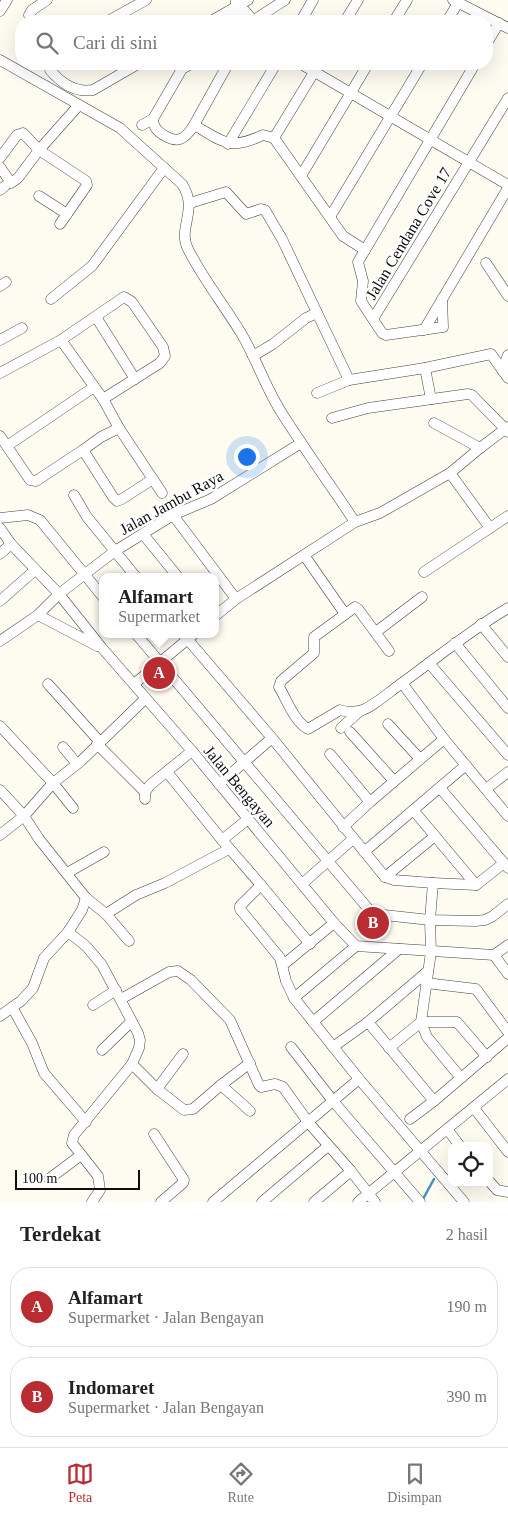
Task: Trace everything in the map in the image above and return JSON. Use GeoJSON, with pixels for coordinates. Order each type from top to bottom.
{"type":"FeatureCollection","features":[{"type":"Feature","properties":{"kind":"street"},"geometry":{"type":"LineString","coordinates":[[0,12],[7,0]]}},
{"type":"Feature","properties":{"kind":"street"},"geometry":{"type":"LineString","coordinates":[[30,15],[32,10],[47,0]]}},
{"type":"Feature","properties":{"kind":"street"},"geometry":{"type":"LineString","coordinates":[[119,15],[146,0]]}},
{"type":"Feature","properties":{"kind":"street"},"geometry":{"type":"LineString","coordinates":[[219,15],[236,3],[248,0]]}},
{"type":"Feature","properties":{"kind":"street"},"geometry":{"type":"LineString","coordinates":[[257,15],[285,0]]}},
{"type":"Feature","properties":{"kind":"street"},"geometry":{"type":"LineString","coordinates":[[304,15],[313,0]]}},
{"type":"Feature","properties":{"kind":"street"},"geometry":{"type":"LineString","coordinates":[[349,15],[358,0]]}},
{"type":"Feature","properties":{"kind":"street"},"geometry":{"type":"LineString","coordinates":[[398,15],[407,0]]}},
{"type":"Feature","properties":{"kind":"street"},"geometry":{"type":"LineString","coordinates":[[450,15],[456,1],[483,15]]}},
{"type":"Feature","properties":{"kind":"street"},"geometry":{"type":"LineString","coordinates":[[236,3],[245,11],[246,15]]}},
{"type":"Feature","properties":{"kind":"street"},"geometry":{"type":"LineString","coordinates":[[493,36],[503,25]]}},
{"type":"Feature","properties":{"kind":"street"},"geometry":{"type":"LineString","coordinates":[[0,60],[15,68]]}},
{"type":"Feature","properties":{"kind":"street"},"geometry":{"type":"LineString","coordinates":[[18,70],[120,128],[182,184],[190,203],[184,238],[187,248],[205,280],[234,321],[266,385],[301,443],[356,522]]}},
{"type":"Feature","properties":{"kind":"street"},"geometry":{"type":"LineString","coordinates":[[50,70],[60,82],[88,91],[128,70]]}},
{"type":"Feature","properties":{"kind":"street"},"geometry":{"type":"LineString","coordinates":[[142,125],[153,119],[182,70]]}},
{"type":"Feature","properties":{"kind":"street"},"geometry":{"type":"LineString","coordinates":[[153,119],[154,126],[158,132],[174,140],[180,139],[190,132],[225,70]]}},
{"type":"Feature","properties":{"kind":"street"},"geometry":{"type":"LineString","coordinates":[[228,144],[272,70]]}},
{"type":"Feature","properties":{"kind":"street"},"geometry":{"type":"LineString","coordinates":[[274,138],[316,70]]}},
{"type":"Feature","properties":{"kind":"street"},"geometry":{"type":"LineString","coordinates":[[320,70],[351,93],[508,187],[424,330]]}},
{"type":"Feature","properties":{"kind":"street"},"geometry":{"type":"LineString","coordinates":[[301,176],[364,70]]}},
{"type":"Feature","properties":{"kind":"street"},"geometry":{"type":"LineString","coordinates":[[330,217],[418,70]]}},
{"type":"Feature","properties":{"kind":"street"},"geometry":{"type":"LineString","coordinates":[[442,299],[443,327],[386,335],[382,333],[361,297],[363,281],[358,262],[471,70]]}},
{"type":"Feature","properties":{"kind":"street","name":"Jalan Cendana Cove 17"},"geometry":{"type":"LineString","coordinates":[[373,319],[508,98]]}},
{"type":"Feature","properties":{"kind":"street"},"geometry":{"type":"LineString","coordinates":[[0,167],[11,183],[18,178],[39,150],[79,104]]}},
{"type":"Feature","properties":{"kind":"street"},"geometry":{"type":"LineString","coordinates":[[194,125],[228,144],[251,141],[263,135],[274,138],[343,236],[365,250]]}},
{"type":"Feature","properties":{"kind":"street"},"geometry":{"type":"LineString","coordinates":[[238,127],[251,141]]}},
{"type":"Feature","properties":{"kind":"street"},"geometry":{"type":"LineString","coordinates":[[0,158],[21,132],[39,150],[87,182],[87,185],[60,224]]}},
{"type":"Feature","properties":{"kind":"street"},"geometry":{"type":"LineString","coordinates":[[51,299],[92,266],[164,168]]}},
{"type":"Feature","properties":{"kind":"street"},"geometry":{"type":"LineString","coordinates":[[190,203],[226,192],[246,214],[261,209],[265,210],[282,239],[349,380]]}},
{"type":"Feature","properties":{"kind":"street"},"geometry":{"type":"LineString","coordinates":[[39,196],[68,214]]}},
{"type":"Feature","properties":{"kind":"street"},"geometry":{"type":"LineString","coordinates":[[486,263],[508,296]]}},
{"type":"Feature","properties":{"kind":"street"},"geometry":{"type":"LineString","coordinates":[[0,374],[60,340],[124,298],[129,299],[162,347],[165,356],[160,363],[103,399]]}},
{"type":"Feature","properties":{"kind":"street"},"geometry":{"type":"LineString","coordinates":[[253,356],[273,344],[306,318],[317,313]]}},
{"type":"Feature","properties":{"kind":"street"},"geometry":{"type":"LineString","coordinates":[[96,317],[135,379]]}},
{"type":"Feature","properties":{"kind":"street"},"geometry":{"type":"LineString","coordinates":[[0,340],[22,328]]}},
{"type":"Feature","properties":{"kind":"street"},"geometry":{"type":"LineString","coordinates":[[60,340],[103,399],[119,428],[162,493]]}},
{"type":"Feature","properties":{"kind":"street"},"geometry":{"type":"LineString","coordinates":[[317,393],[349,380],[425,368],[491,354],[505,374]]}},
{"type":"Feature","properties":{"kind":"street"},"geometry":{"type":"LineString","coordinates":[[505,374],[508,355]]}},
{"type":"Feature","properties":{"kind":"street"},"geometry":{"type":"LineString","coordinates":[[425,368],[431,398]]}},
{"type":"Feature","properties":{"kind":"street"},"geometry":{"type":"LineString","coordinates":[[7,446],[94,387]]}},
{"type":"Feature","properties":{"kind":"street"},"geometry":{"type":"LineString","coordinates":[[219,613],[236,599],[356,522],[380,513],[450,473],[507,429],[472,395],[431,398],[368,408],[332,418]]}},
{"type":"Feature","properties":{"kind":"street"},"geometry":{"type":"LineString","coordinates":[[434,423],[480,448]]}},
{"type":"Feature","properties":{"kind":"street"},"geometry":{"type":"LineString","coordinates":[[0,436],[30,480],[33,481],[101,437],[119,428]]}},
{"type":"Feature","properties":{"kind":"street","name":"Jalan Jambu Raya"},"geometry":{"type":"LineString","coordinates":[[0,641],[38,615],[59,594],[115,551],[173,515],[211,499],[301,443]]}},
{"type":"Feature","properties":{"kind":"street"},"geometry":{"type":"LineString","coordinates":[[83,450],[117,501],[152,479]]}},
{"type":"Feature","properties":{"kind":"street"},"geometry":{"type":"LineString","coordinates":[[450,473],[490,528]]}},
{"type":"Feature","properties":{"kind":"street"},"geometry":{"type":"LineString","coordinates":[[74,495],[87,517],[133,573]]}},
{"type":"Feature","properties":{"kind":"street"},"geometry":{"type":"LineString","coordinates":[[0,518],[28,515],[40,520],[99,592]]}},
{"type":"Feature","properties":{"kind":"street"},"geometry":{"type":"LineString","coordinates":[[173,515],[216,573]]}},
{"type":"Feature","properties":{"kind":"street"},"geometry":{"type":"LineString","coordinates":[[424,572],[508,516]]}},
{"type":"Feature","properties":{"kind":"street","name":"Jalan Bengayan"},"geometry":{"type":"LineString","coordinates":[[0,528],[11,544],[59,594],[102,648],[192,751],[334,923],[356,946]]}},
{"type":"Feature","properties":{"kind":"street"},"geometry":{"type":"LineString","coordinates":[[143,534],[175,573]]}},
{"type":"Feature","properties":{"kind":"street"},"geometry":{"type":"LineString","coordinates":[[0,554],[11,544]]}},
{"type":"Feature","properties":{"kind":"street"},"geometry":{"type":"LineString","coordinates":[[304,555],[345,614]]}},
{"type":"Feature","properties":{"kind":"street"},"geometry":{"type":"LineString","coordinates":[[0,601],[35,570]]}},
{"type":"Feature","properties":{"kind":"street"},"geometry":{"type":"LineString","coordinates":[[219,576],[236,599]]}},
{"type":"Feature","properties":{"kind":"street"},"geometry":{"type":"LineString","coordinates":[[376,632],[422,596]]}},
{"type":"Feature","properties":{"kind":"street"},"geometry":{"type":"LineString","coordinates":[[360,711],[344,712],[340,710],[308,729],[303,725],[279,687],[282,680],[314,654],[314,637],[356,607],[389,651]]}},
{"type":"Feature","properties":{"kind":"street"},"geometry":{"type":"LineString","coordinates":[[394,781],[345,730],[360,711],[373,704],[481,624],[508,608]]}},
{"type":"Feature","properties":{"kind":"street"},"geometry":{"type":"LineString","coordinates":[[38,615],[102,648]]}},
{"type":"Feature","properties":{"kind":"street"},"geometry":{"type":"LineString","coordinates":[[481,624],[508,657]]}},
{"type":"Feature","properties":{"kind":"street"},"geometry":{"type":"LineString","coordinates":[[139,638],[371,912],[430,920],[485,920],[508,904]]}},
{"type":"Feature","properties":{"kind":"street"},"geometry":{"type":"LineString","coordinates":[[134,684],[161,663],[186,638]]}},
{"type":"Feature","properties":{"kind":"street"},"geometry":{"type":"LineString","coordinates":[[190,638],[386,877],[394,880],[476,885],[506,866],[440,788]]}},
{"type":"Feature","properties":{"kind":"street"},"geometry":{"type":"LineString","coordinates":[[455,644],[508,708]]}},
{"type":"Feature","properties":{"kind":"street"},"geometry":{"type":"LineString","coordinates":[[429,663],[508,755]]}},
{"type":"Feature","properties":{"kind":"street"},"geometry":{"type":"LineString","coordinates":[[402,683],[444,739],[507,814]]}},
{"type":"Feature","properties":{"kind":"street"},"geometry":{"type":"LineString","coordinates":[[48,684],[145,795],[150,785],[192,751]]}},
{"type":"Feature","properties":{"kind":"street"},"geometry":{"type":"LineString","coordinates":[[0,835],[24,816],[53,783],[116,729],[146,698]]}},
{"type":"Feature","properties":{"kind":"street"},"geometry":{"type":"LineString","coordinates":[[388,724],[420,759]]}},
{"type":"Feature","properties":{"kind":"street"},"geometry":{"type":"LineString","coordinates":[[0,726],[53,783],[73,808]]}},
{"type":"Feature","properties":{"kind":"street"},"geometry":{"type":"LineString","coordinates":[[219,784],[272,738]]}},
{"type":"Feature","properties":{"kind":"street"},"geometry":{"type":"LineString","coordinates":[[343,827],[444,739]]}},
{"type":"Feature","properties":{"kind":"street"},"geometry":{"type":"LineString","coordinates":[[63,747],[77,764]]}},
{"type":"Feature","properties":{"kind":"street"},"geometry":{"type":"LineString","coordinates":[[330,754],[370,802]]}},
{"type":"Feature","properties":{"kind":"street"},"geometry":{"type":"LineString","coordinates":[[364,852],[466,765]]}},
{"type":"Feature","properties":{"kind":"street"},"geometry":{"type":"LineString","coordinates":[[168,772],[229,849],[310,944]]}},
{"type":"Feature","properties":{"kind":"street"},"geometry":{"type":"LineString","coordinates":[[486,789],[508,772]]}},
{"type":"Feature","properties":{"kind":"street"},"geometry":{"type":"LineString","coordinates":[[0,790],[24,816],[86,898],[106,914],[129,941]]}},
{"type":"Feature","properties":{"kind":"street"},"geometry":{"type":"LineString","coordinates":[[414,811],[476,885]]}},
{"type":"Feature","properties":{"kind":"street"},"geometry":{"type":"LineString","coordinates":[[222,840],[248,819]]}},
{"type":"Feature","properties":{"kind":"street"},"geometry":{"type":"LineString","coordinates":[[386,877],[435,836]]}},
{"type":"Feature","properties":{"kind":"street"},"geometry":{"type":"LineString","coordinates":[[302,884],[353,839]]}},
{"type":"Feature","properties":{"kind":"street"},"geometry":{"type":"LineString","coordinates":[[106,914],[136,895],[166,883],[229,849]]}},
{"type":"Feature","properties":{"kind":"street"},"geometry":{"type":"LineString","coordinates":[[66,873],[104,852]]}},
{"type":"Feature","properties":{"kind":"street"},"geometry":{"type":"LineString","coordinates":[[433,883],[430,952],[421,1022],[426,1037],[461,1078]]}},
{"type":"Feature","properties":{"kind":"street"},"geometry":{"type":"LineString","coordinates":[[261,885],[240,906],[240,909],[280,958],[286,981],[294,998],[359,1079],[464,1202]]}},
{"type":"Feature","properties":{"kind":"street"},"geometry":{"type":"LineString","coordinates":[[0,1016],[26,997],[33,988],[44,958],[68,932],[82,910],[86,898]]}},
{"type":"Feature","properties":{"kind":"street"},"geometry":{"type":"LineString","coordinates":[[283,965],[334,923]]}},
{"type":"Feature","properties":{"kind":"street"},"geometry":{"type":"LineString","coordinates":[[68,932],[95,955],[102,965],[119,994],[140,1040],[139,1048],[132,1064],[72,1139],[72,1143],[98,1176],[100,1190],[92,1202]]}},
{"type":"Feature","properties":{"kind":"street"},"geometry":{"type":"LineString","coordinates":[[294,998],[356,946],[494,955],[508,945]]}},
{"type":"Feature","properties":{"kind":"street"},"geometry":{"type":"LineString","coordinates":[[313,1022],[398,949]]}},
{"type":"Feature","properties":{"kind":"street"},"geometry":{"type":"LineString","coordinates":[[494,955],[508,974]]}},
{"type":"Feature","properties":{"kind":"street"},"geometry":{"type":"LineString","coordinates":[[93,1005],[169,972],[178,971],[191,980],[230,1020],[259,1085],[261,1087],[280,1084],[308,1122],[376,1202]]}},
{"type":"Feature","properties":{"kind":"street"},"geometry":{"type":"LineString","coordinates":[[333,1047],[368,1022],[428,971]]}},
{"type":"Feature","properties":{"kind":"street"},"geometry":{"type":"LineString","coordinates":[[426,983],[476,989],[508,1032]]}},
{"type":"Feature","properties":{"kind":"street"},"geometry":{"type":"LineString","coordinates":[[12,1007],[32,1043],[44,1073],[86,1122]]}},
{"type":"Feature","properties":{"kind":"street"},"geometry":{"type":"LineString","coordinates":[[102,1050],[131,1022]]}},
{"type":"Feature","properties":{"kind":"street"},"geometry":{"type":"LineString","coordinates":[[368,1022],[434,1101]]}},
{"type":"Feature","properties":{"kind":"street"},"geometry":{"type":"LineString","coordinates":[[389,1048],[421,1022],[457,1022],[487,1057]]}},
{"type":"Feature","properties":{"kind":"street"},"geometry":{"type":"LineString","coordinates":[[410,1119],[508,1038]]}},
{"type":"Feature","properties":{"kind":"street"},"geometry":{"type":"LineString","coordinates":[[291,1047],[333,1102],[396,1172],[420,1202]]}},
{"type":"Feature","properties":{"kind":"street"},"geometry":{"type":"LineString","coordinates":[[157,1089],[183,1054]]}},
{"type":"Feature","properties":{"kind":"street"},"geometry":{"type":"LineString","coordinates":[[132,1064],[157,1089],[178,1106],[188,1110],[193,1109],[250,1063]]}},
{"type":"Feature","properties":{"kind":"street"},"geometry":{"type":"LineString","coordinates":[[213,1202],[359,1079]]}},
{"type":"Feature","properties":{"kind":"street"},"geometry":{"type":"LineString","coordinates":[[358,1202],[447,1129],[506,1084]]}},
{"type":"Feature","properties":{"kind":"street"},"geometry":{"type":"LineString","coordinates":[[221,1085],[250,1111]]}},
{"type":"Feature","properties":{"kind":"street"},"geometry":{"type":"LineString","coordinates":[[474,1108],[508,1152]]}},
{"type":"Feature","properties":{"kind":"street"},"geometry":{"type":"LineString","coordinates":[[447,1129],[457,1142]]}},
{"type":"Feature","properties":{"kind":"street"},"geometry":{"type":"LineString","coordinates":[[154,1134],[184,1180],[184,1183],[162,1202]]}},
{"type":"Feature","properties":{"kind":"street"},"geometry":{"type":"LineString","coordinates":[[262,1202],[328,1146]]}},
{"type":"Feature","properties":{"kind":"street"},"geometry":{"type":"LineString","coordinates":[[48,1179],[80,1154]]}},
{"type":"Feature","properties":{"kind":"street"},"geometry":{"type":"LineString","coordinates":[[314,1202],[351,1171]]}},
{"type":"Feature","properties":{"kind":"street"},"geometry":{"type":"LineString","coordinates":[[493,1186],[497,1190],[508,1192]]}},
{"type":"Feature","properties":{"kind":"waterway"},"geometry":{"type":"LineString","coordinates":[[423,1199],[434,1179]]}},
{"type":"Feature","properties":{"kind":"place","name":"Alfamart"},"geometry":{"type":"Point","coordinates":[159,673]}},
{"type":"Feature","properties":{"kind":"place","name":"Indomaret"},"geometry":{"type":"Point","coordinates":[373,923]}}]}
